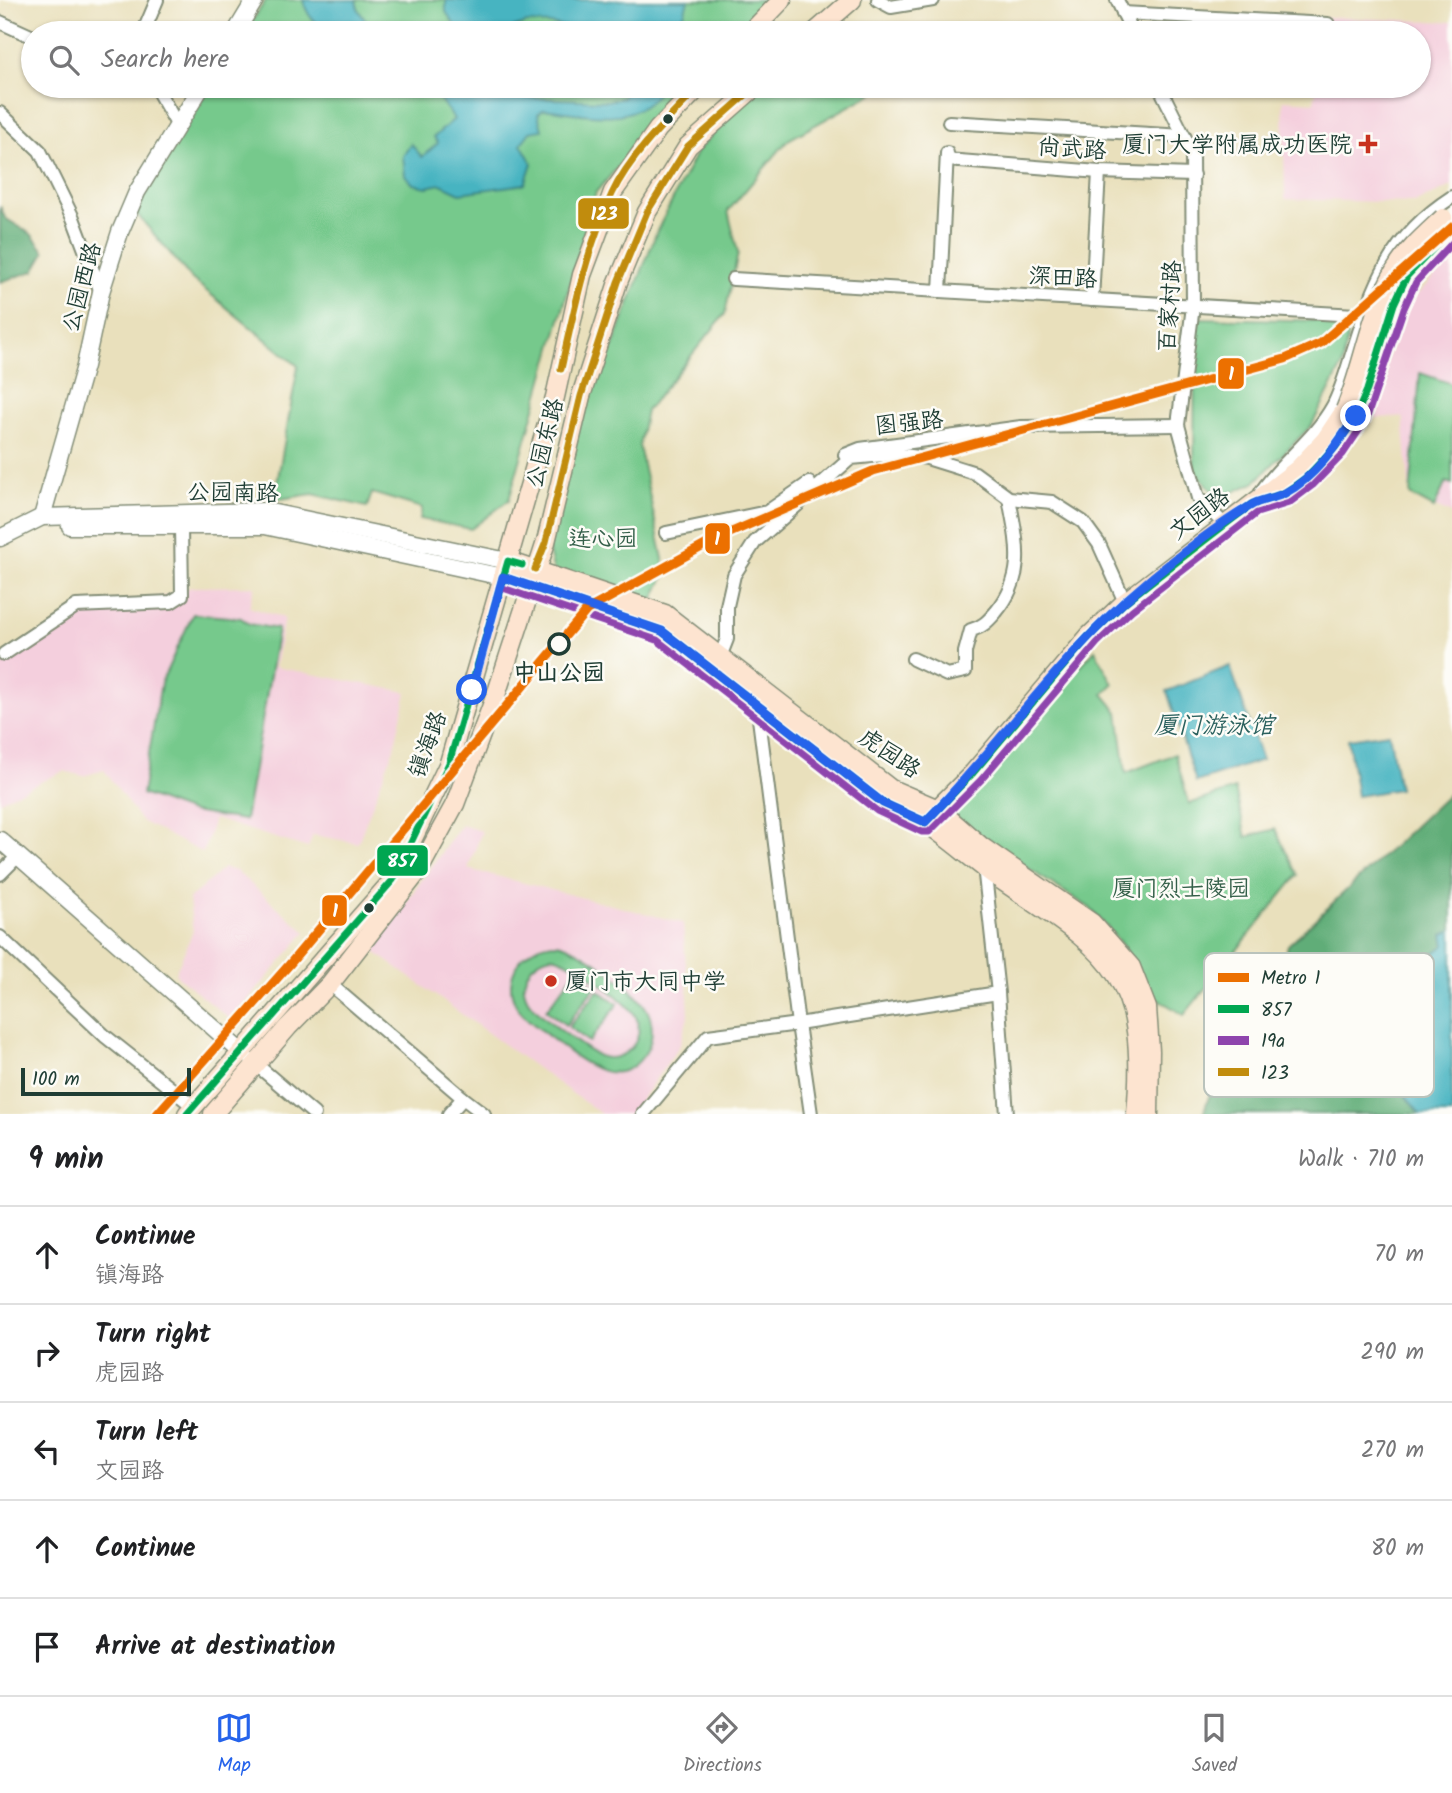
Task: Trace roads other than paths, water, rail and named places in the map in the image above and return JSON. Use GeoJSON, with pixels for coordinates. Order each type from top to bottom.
{"type":"FeatureCollection","features":[{"type":"Feature","properties":{"kind":"main road"},"geometry":{"type":"LineString","coordinates":[[762,21],[782,0]]}},
{"type":"Feature","properties":{"kind":"main road"},"geometry":{"type":"LineString","coordinates":[[828,21],[852,0]]}},
{"type":"Feature","properties":{"kind":"main road","name":"公园东路"},"geometry":{"type":"LineString","coordinates":[[506,569],[555,397],[582,275],[613,192],[659,130],[689,98]]}},
{"type":"Feature","properties":{"kind":"main road","name":"公园东路"},"geometry":{"type":"LineString","coordinates":[[532,578],[546,542],[581,396],[618,282],[647,212],[688,146],[742,98]]}},
{"type":"Feature","properties":{"kind":"main road","name":"文园路"},"geometry":{"type":"LineString","coordinates":[[925,822],[973,772],[1089,636],[1125,602],[1298,469],[1325,440],[1345,410],[1382,299],[1395,271],[1415,244],[1449,220]]}},
{"type":"Feature","properties":{"kind":"main road","name":"虎园路"},"geometry":{"type":"LineString","coordinates":[[506,569],[662,631],[883,803],[925,822],[984,869],[1082,935],[1115,970],[1129,996],[1139,1042],[1136,1114]]}},
{"type":"Feature","properties":{"kind":"main road","name":"镇海路"},"geometry":{"type":"LineString","coordinates":[[190,1110],[393,880],[449,763],[506,569]]}},
{"type":"Feature","properties":{"kind":"main road","name":"虎园路"},"geometry":{"type":"LineString","coordinates":[[532,578],[665,614],[891,789],[938,809],[982,847],[1092,923],[1131,967],[1147,1008],[1150,1051],[1149,1114]]}},
{"type":"Feature","properties":{"kind":"main road","name":"镇海路"},"geometry":{"type":"LineString","coordinates":[[213,1114],[330,984],[419,870],[455,804],[497,692],[532,578]]}},
{"type":"Feature","properties":{"kind":"street"},"geometry":{"type":"LineString","coordinates":[[148,21],[157,0]]}},
{"type":"Feature","properties":{"kind":"street"},"geometry":{"type":"LineString","coordinates":[[243,21],[256,0]]}},
{"type":"Feature","properties":{"kind":"street"},"geometry":{"type":"LineString","coordinates":[[878,0],[891,7],[933,0]]}},
{"type":"Feature","properties":{"kind":"street"},"geometry":{"type":"LineString","coordinates":[[1117,0],[1127,21]]}},
{"type":"Feature","properties":{"kind":"street"},"geometry":{"type":"LineString","coordinates":[[1123,13],[1272,21]]}},
{"type":"Feature","properties":{"kind":"street"},"geometry":{"type":"LineString","coordinates":[[0,22],[21,32]]}},
{"type":"Feature","properties":{"kind":"street"},"geometry":{"type":"LineString","coordinates":[[162,98],[178,125]]}},
{"type":"Feature","properties":{"kind":"street","name":"公园西路"},"geometry":{"type":"LineString","coordinates":[[42,517],[85,366],[101,292],[137,192],[195,98]]}},
{"type":"Feature","properties":{"kind":"street","name":"百家村路"},"geometry":{"type":"LineString","coordinates":[[1165,98],[1192,152],[1193,175],[1193,306],[1178,425],[1198,498],[1224,524]]}},
{"type":"Feature","properties":{"kind":"street"},"geometry":{"type":"LineString","coordinates":[[0,113],[40,151],[73,218],[101,292]]}},
{"type":"Feature","properties":{"kind":"street"},"geometry":{"type":"LineString","coordinates":[[949,122],[1184,136]]}},
{"type":"Feature","properties":{"kind":"street","name":"尚武路"},"geometry":{"type":"LineString","coordinates":[[940,291],[947,156],[1100,172],[1193,175]]}},
{"type":"Feature","properties":{"kind":"street"},"geometry":{"type":"LineString","coordinates":[[1092,300],[1100,172]]}},
{"type":"Feature","properties":{"kind":"street"},"geometry":{"type":"LineString","coordinates":[[1252,504],[1273,475],[1316,433],[1333,406],[1385,264],[1403,239],[1452,197]]}},
{"type":"Feature","properties":{"kind":"street"},"geometry":{"type":"LineString","coordinates":[[1252,504],[1285,493],[1307,477],[1335,447],[1356,416],[1367,390],[1390,317],[1407,276],[1449,220]]}},
{"type":"Feature","properties":{"kind":"street","name":"深田路"},"geometry":{"type":"LineString","coordinates":[[733,279],[1390,317]]}},
{"type":"Feature","properties":{"kind":"street","name":"图强路"},"geometry":{"type":"LineString","coordinates":[[666,533],[767,512],[785,502],[841,457],[860,449],[1021,427],[1178,425]]}},
{"type":"Feature","properties":{"kind":"street"},"geometry":{"type":"LineString","coordinates":[[720,657],[727,639],[727,606],[734,575],[754,542],[851,458],[894,454],[927,458],[975,473],[1009,498],[1052,502],[1083,522],[1099,544],[1125,602]]}},
{"type":"Feature","properties":{"kind":"street"},"geometry":{"type":"LineString","coordinates":[[913,659],[947,675],[965,671],[965,652],[971,630],[983,627],[1012,593],[1018,549],[1009,498]]}},
{"type":"Feature","properties":{"kind":"street","name":"公园南路"},"geometry":{"type":"LineString","coordinates":[[0,538],[42,517],[265,512],[506,569]]}},
{"type":"Feature","properties":{"kind":"street","name":"公园南路"},"geometry":{"type":"LineString","coordinates":[[0,550],[46,526],[265,526],[506,569]]}},
{"type":"Feature","properties":{"kind":"street"},"geometry":{"type":"LineString","coordinates":[[1,652],[76,606],[171,602],[182,595],[181,527]]}},
{"type":"Feature","properties":{"kind":"street"},"geometry":{"type":"LineString","coordinates":[[754,681],[811,1114]]}},
{"type":"Feature","properties":{"kind":"street"},"geometry":{"type":"LineString","coordinates":[[0,840],[314,1114]]}},
{"type":"Feature","properties":{"kind":"street"},"geometry":{"type":"LineString","coordinates":[[982,847],[998,993],[1007,1114]]}},
{"type":"Feature","properties":{"kind":"street"},"geometry":{"type":"LineString","coordinates":[[0,874],[18,856]]}},
{"type":"Feature","properties":{"kind":"street"},"geometry":{"type":"LineString","coordinates":[[0,937],[105,1036],[190,1110]]}},
{"type":"Feature","properties":{"kind":"street"},"geometry":{"type":"LineString","coordinates":[[330,984],[484,1114]]}},
{"type":"Feature","properties":{"kind":"street"},"geometry":{"type":"LineString","coordinates":[[643,1114],[708,1036],[998,993]]}},
{"type":"Feature","properties":{"kind":"street"},"geometry":{"type":"LineString","coordinates":[[449,1114],[463,1098]]}},
{"type":"Feature","properties":{"kind":"water"},"geometry":{"type":"Polygon","coordinates":[[[303,0],[356,0],[359,11],[367,21],[314,21],[303,0]]]}},
{"type":"Feature","properties":{"kind":"water"},"geometry":{"type":"Polygon","coordinates":[[[446,0],[688,0],[682,21],[452,21],[446,12],[446,0]]]}},
{"type":"Feature","properties":{"kind":"water"},"geometry":{"type":"Polygon","coordinates":[[[438,98],[607,101],[654,98],[632,112],[619,115],[543,110],[538,114],[542,130],[530,132],[521,144],[532,163],[525,184],[460,193],[441,184],[427,187],[413,184],[405,175],[403,156],[411,144],[422,157],[438,143],[434,137],[454,119],[438,98]]]}},
{"type":"Feature","properties":{"kind":"water","name":"厦门游泳馆"},"geometry":{"type":"Polygon","coordinates":[[[1230,666],[1262,760],[1196,782],[1167,691],[1230,666]]]}},
{"type":"Feature","properties":{"kind":"water"},"geometry":{"type":"Polygon","coordinates":[[[1389,733],[1399,789],[1357,796],[1348,739],[1389,733]]]}},
{"type":"Feature","properties":{"kind":"water"},"geometry":{"type":"Polygon","coordinates":[[[1452,930],[1452,1114],[1420,1114],[1406,1097],[1434,1097],[1434,953],[1445,945],[1443,935],[1452,930]]]}},
{"type":"Feature","properties":{"kind":"metro line","name":"1"},"geometry":{"type":"LineString","coordinates":[[157,1114],[289,965],[587,610],[718,538],[873,471],[1285,359],[1321,343],[1452,227]]}},
{"type":"Feature","properties":{"kind":"place","name":"厦门大学附属成功医院"},"geometry":{"type":"Point","coordinates":[1368,144]}},
{"type":"Feature","properties":{"kind":"place","name":"中山公园"},"geometry":{"type":"Point","coordinates":[559,644]}},
{"type":"Feature","properties":{"kind":"place","name":"厦门市大同中学"},"geometry":{"type":"Point","coordinates":[551,981]}},
{"type":"Feature","properties":{"kind":"park label","name":"连心园"},"geometry":{"type":"Point","coordinates":[603,538]}},
{"type":"Feature","properties":{"kind":"park label","name":"厦门烈士陵园"},"geometry":{"type":"Point","coordinates":[1181,888]}}]}
